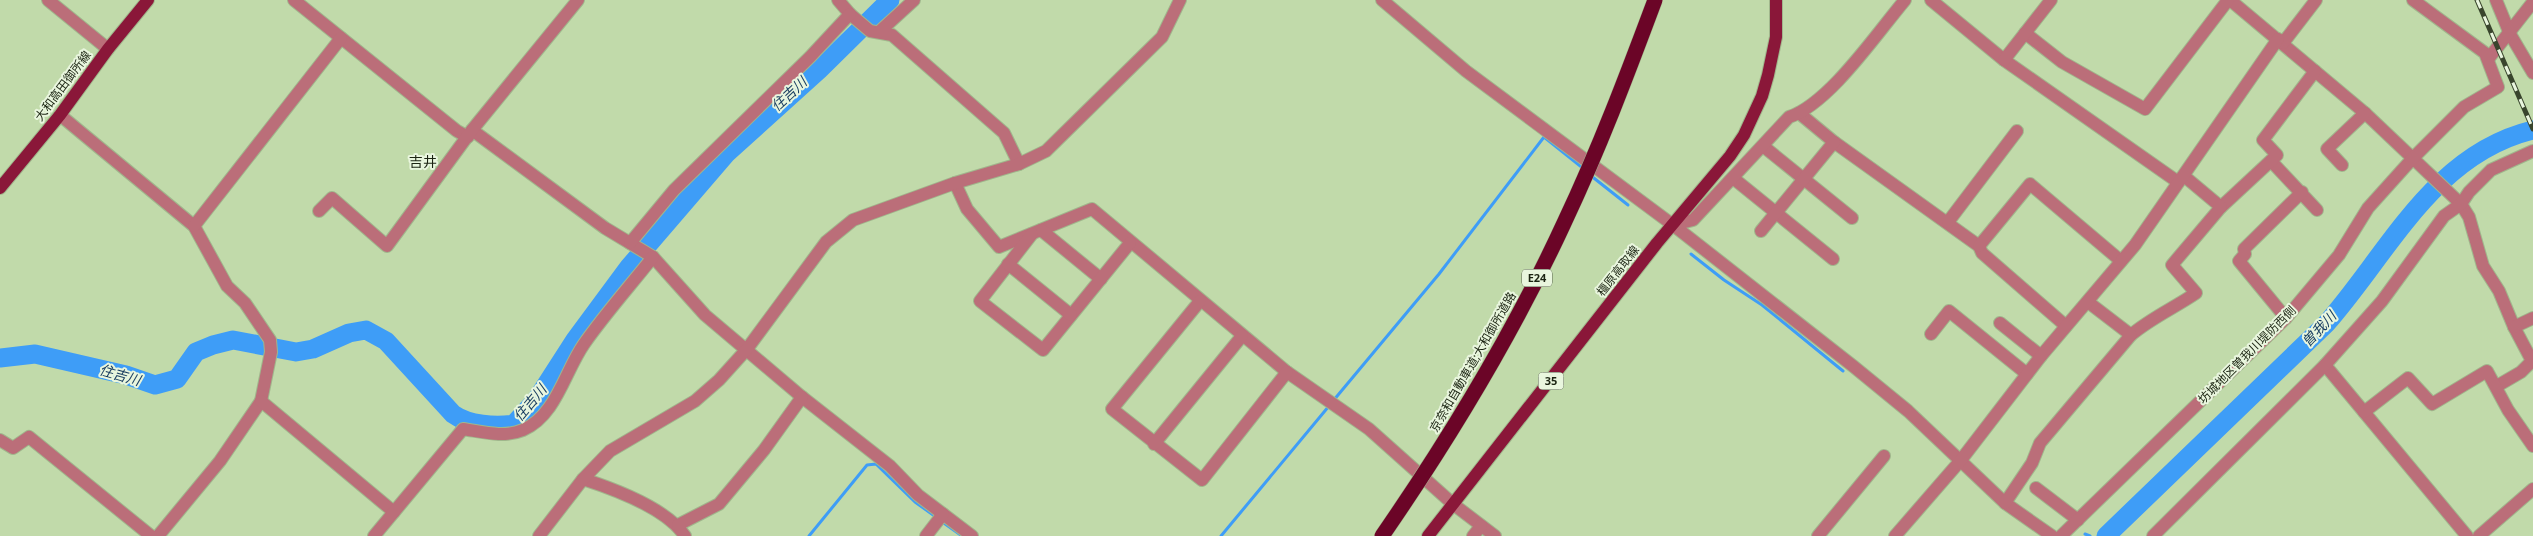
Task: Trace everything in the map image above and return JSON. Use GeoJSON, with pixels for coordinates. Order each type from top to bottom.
{"type":"FeatureCollection","features":[{"type":"Feature","properties":{"kind":"highway","name":"京奈和自動車道;大和御所道路"},"geometry":{"type":"LineString","coordinates":[[1382,536],[1460,419],[1533,287],[1596,152],[1655,0]]}},
{"type":"Feature","properties":{"kind":"main road","name":"大和高田御所線"},"geometry":{"type":"LineString","coordinates":[[2,183],[60,115],[108,49],[148,0]]}},
{"type":"Feature","properties":{"kind":"main road","name":"橿原高取線"},"geometry":{"type":"LineString","coordinates":[[1428,536],[1673,225],[1730,156],[1762,96],[1773,56],[1776,0]]}},
{"type":"Feature","properties":{"kind":"street"},"geometry":{"type":"LineString","coordinates":[[48,0],[108,49]]}},
{"type":"Feature","properties":{"kind":"street"},"geometry":{"type":"LineString","coordinates":[[294,0],[457,131],[470,133],[605,228],[653,257],[705,315],[802,397],[890,466],[940,518],[972,536]]}},
{"type":"Feature","properties":{"kind":"street"},"geometry":{"type":"LineString","coordinates":[[319,211],[332,198],[387,246],[470,133],[578,0]]}},
{"type":"Feature","properties":{"kind":"street"},"geometry":{"type":"LineString","coordinates":[[838,0],[850,14],[870,31],[892,34],[1004,132],[1019,164]]}},
{"type":"Feature","properties":{"kind":"street"},"geometry":{"type":"LineString","coordinates":[[879,32],[914,0]]}},
{"type":"Feature","properties":{"kind":"street"},"geometry":{"type":"LineString","coordinates":[[539,536],[583,479],[610,451],[696,401],[719,380],[747,349],[826,242],[853,220],[955,183],[1019,164],[1046,151],[1162,37],[1180,0]]}},
{"type":"Feature","properties":{"kind":"street"},"geometry":{"type":"LineString","coordinates":[[1382,0],[1466,71],[1673,225],[1908,411],[2005,503],[2052,536]]}},
{"type":"Feature","properties":{"kind":"street"},"geometry":{"type":"LineString","coordinates":[[1673,225],[1693,220],[1789,117],[1799,114],[1827,94],[1905,0]]}},
{"type":"Feature","properties":{"kind":"street"},"geometry":{"type":"LineString","coordinates":[[1932,0],[2004,60],[2221,207]]}},
{"type":"Feature","properties":{"kind":"street"},"geometry":{"type":"LineString","coordinates":[[2004,60],[2051,0]]}},
{"type":"Feature","properties":{"kind":"street"},"geometry":{"type":"LineString","coordinates":[[2025,33],[2062,62],[2146,109],[2229,0],[2365,113],[2459,201],[2469,217],[2483,266],[2499,291],[2514,328],[2532,361],[2521,372],[2497,386]]}},
{"type":"Feature","properties":{"kind":"street"},"geometry":{"type":"LineString","coordinates":[[1895,536],[1961,460],[2041,356],[2121,261],[2181,179],[2208,137],[2280,41],[2316,0]]}},
{"type":"Feature","properties":{"kind":"street"},"geometry":{"type":"LineString","coordinates":[[2413,0],[2488,58],[2510,34],[2533,2]]}},
{"type":"Feature","properties":{"kind":"street"},"geometry":{"type":"LineString","coordinates":[[2496,0],[2510,34],[2533,73]]}},
{"type":"Feature","properties":{"kind":"street"},"geometry":{"type":"LineString","coordinates":[[630,243],[674,190],[810,57],[850,14]]}},
{"type":"Feature","properties":{"kind":"street"},"geometry":{"type":"LineString","coordinates":[[194,226],[341,38]]}},
{"type":"Feature","properties":{"kind":"street","name":"坊城地区曽我川堤防西側"},"geometry":{"type":"LineString","coordinates":[[2061,536],[2286,318],[2339,255],[2368,208],[2464,107],[2498,87],[2488,58]]}},
{"type":"Feature","properties":{"kind":"street"},"geometry":{"type":"LineString","coordinates":[[2005,503],[2032,463],[2040,443],[2131,335],[2146,322],[2174,308],[2196,293],[2172,265],[2221,207],[2277,155],[2263,140],[2315,71]]}},
{"type":"Feature","properties":{"kind":"street"},"geometry":{"type":"LineString","coordinates":[[2342,165],[2327,150],[2365,113]]}},
{"type":"Feature","properties":{"kind":"street"},"geometry":{"type":"LineString","coordinates":[[1799,114],[1834,142],[1979,246],[1982,253],[2066,326]]}},
{"type":"Feature","properties":{"kind":"street"},"geometry":{"type":"LineString","coordinates":[[60,115],[194,226],[227,286],[245,303],[270,340],[272,352],[261,401],[220,461],[158,536]]}},
{"type":"Feature","properties":{"kind":"street"},"geometry":{"type":"LineString","coordinates":[[1948,222],[2018,132]]}},
{"type":"Feature","properties":{"kind":"street"},"geometry":{"type":"LineString","coordinates":[[1761,231],[1834,142]]}},
{"type":"Feature","properties":{"kind":"street"},"geometry":{"type":"LineString","coordinates":[[1763,146],[1852,218]]}},
{"type":"Feature","properties":{"kind":"street"},"geometry":{"type":"LineString","coordinates":[[2153,536],[2325,365],[2382,301],[2444,216],[2490,170],[2533,151]]}},
{"type":"Feature","properties":{"kind":"street"},"geometry":{"type":"LineString","coordinates":[[2271,161],[2317,210]]}},
{"type":"Feature","properties":{"kind":"street"},"geometry":{"type":"LineString","coordinates":[[1733,178],[1833,259]]}},
{"type":"Feature","properties":{"kind":"street"},"geometry":{"type":"LineString","coordinates":[[955,183],[967,209],[999,247],[1092,209],[1130,243],[1286,372],[1369,429],[1453,504],[1494,536]]}},
{"type":"Feature","properties":{"kind":"street"},"geometry":{"type":"LineString","coordinates":[[1979,246],[2030,184],[2121,261]]}},
{"type":"Feature","properties":{"kind":"street"},"geometry":{"type":"LineString","coordinates":[[2286,318],[2239,261],[2245,254],[2244,249],[2302,192]]}},
{"type":"Feature","properties":{"kind":"street"},"geometry":{"type":"LineString","coordinates":[[1037,231],[1008,264],[980,301],[1043,350],[1130,243]]}},
{"type":"Feature","properties":{"kind":"street"},"geometry":{"type":"LineString","coordinates":[[1037,231],[1101,279]]}},
{"type":"Feature","properties":{"kind":"street"},"geometry":{"type":"LineString","coordinates":[[374,536],[463,430],[502,435],[523,430],[537,422],[551,405],[583,346],[653,257]]}},
{"type":"Feature","properties":{"kind":"street"},"geometry":{"type":"LineString","coordinates":[[1008,264],[1071,315]]}},
{"type":"Feature","properties":{"kind":"street"},"geometry":{"type":"LineString","coordinates":[[1200,301],[1112,410],[1202,480],[1286,372]]}},
{"type":"Feature","properties":{"kind":"street"},"geometry":{"type":"LineString","coordinates":[[2088,302],[2131,335]]}},
{"type":"Feature","properties":{"kind":"street"},"geometry":{"type":"LineString","coordinates":[[1931,334],[1950,311],[2027,374]]}},
{"type":"Feature","properties":{"kind":"street"},"geometry":{"type":"LineString","coordinates":[[2514,328],[2533,318]]}},
{"type":"Feature","properties":{"kind":"street"},"geometry":{"type":"LineString","coordinates":[[2000,322],[2041,356]]}},
{"type":"Feature","properties":{"kind":"street"},"geometry":{"type":"LineString","coordinates":[[1154,444],[1242,336]]}},
{"type":"Feature","properties":{"kind":"street"},"geometry":{"type":"LineString","coordinates":[[2325,365],[2467,536]]}},
{"type":"Feature","properties":{"kind":"street"},"geometry":{"type":"LineString","coordinates":[[2364,412],[2408,378],[2432,404],[2487,371],[2497,386],[2508,410],[2533,446]]}},
{"type":"Feature","properties":{"kind":"street"},"geometry":{"type":"LineString","coordinates":[[678,525],[719,504],[764,450],[802,397]]}},
{"type":"Feature","properties":{"kind":"street"},"geometry":{"type":"LineString","coordinates":[[261,401],[394,512]]}},
{"type":"Feature","properties":{"kind":"street"},"geometry":{"type":"LineString","coordinates":[[0,440],[13,448],[29,437],[151,536]]}},
{"type":"Feature","properties":{"kind":"street"},"geometry":{"type":"LineString","coordinates":[[1818,536],[1884,456]]}},
{"type":"Feature","properties":{"kind":"street"},"geometry":{"type":"LineString","coordinates":[[583,479],[617,490],[678,525],[685,536]]}},
{"type":"Feature","properties":{"kind":"street"},"geometry":{"type":"LineString","coordinates":[[2036,488],[2078,520]]}},
{"type":"Feature","properties":{"kind":"street"},"geometry":{"type":"LineString","coordinates":[[2479,536],[2533,489]]}},
{"type":"Feature","properties":{"kind":"street"},"geometry":{"type":"LineString","coordinates":[[926,536],[940,518]]}},
{"type":"Feature","properties":{"kind":"street"},"geometry":{"type":"LineString","coordinates":[[1473,536],[1481,526]]}},
{"type":"Feature","properties":{"kind":"waterway","name":"住吉川"},"geometry":{"type":"LineString","coordinates":[[0,358],[35,354],[126,375],[155,385],[177,379],[196,352],[213,345],[233,340],[296,352],[313,349],[349,333],[366,330],[386,341],[453,414],[459,418],[482,424],[514,424],[537,399],[575,340],[629,267],[726,154],[819,70],[890,0]]}},
{"type":"Feature","properties":{"kind":"waterway","name":"曽我川"},"geometry":{"type":"LineString","coordinates":[[2106,536],[2326,324],[2349,297],[2392,238],[2440,183],[2467,161],[2498,142],[2533,130]]}},
{"type":"Feature","properties":{"kind":"waterway"},"geometry":{"type":"LineString","coordinates":[[1333,401],[1439,274],[1544,137],[1584,169]]}},
{"type":"Feature","properties":{"kind":"waterway"},"geometry":{"type":"LineString","coordinates":[[1590,175],[1628,205]]}},
{"type":"Feature","properties":{"kind":"waterway"},"geometry":{"type":"LineString","coordinates":[[1691,254],[1724,280],[1762,305],[1843,371]]}},
{"type":"Feature","properties":{"kind":"waterway"},"geometry":{"type":"LineString","coordinates":[[1221,536],[1329,406]]}},
{"type":"Feature","properties":{"kind":"waterway","name":"住吉川"},"geometry":{"type":"LineString","coordinates":[[457,427],[462,421]]}},
{"type":"Feature","properties":{"kind":"waterway"},"geometry":{"type":"LineString","coordinates":[[809,536],[867,465],[876,464],[915,502],[936,517]]}},
{"type":"Feature","properties":{"kind":"waterway"},"geometry":{"type":"LineString","coordinates":[[941,521],[962,536]]}},
{"type":"Feature","properties":{"kind":"waterway"},"geometry":{"type":"LineString","coordinates":[[2085,534],[2090,536]]}},
{"type":"Feature","properties":{"kind":"railway"},"geometry":{"type":"LineString","coordinates":[[2477,0],[2533,129]]}},
{"type":"Feature","properties":{"kind":"district","name":"吉井"},"geometry":{"type":"Point","coordinates":[423,162]}}]}
